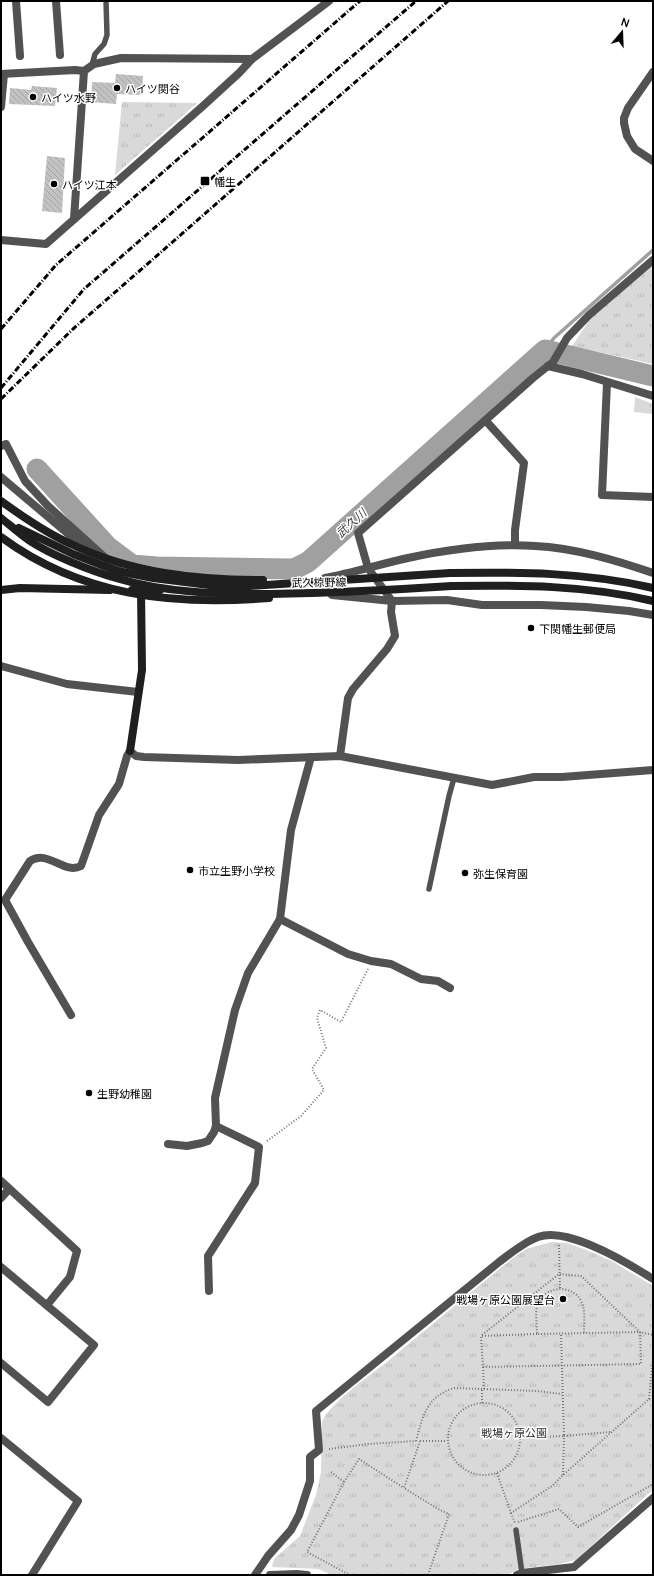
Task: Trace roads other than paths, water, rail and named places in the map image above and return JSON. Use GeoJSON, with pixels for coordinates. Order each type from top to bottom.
{"type":"FeatureCollection","features":[{"type":"Feature","properties":{"kind":"main road"},"geometry":{"type":"LineString","coordinates":[[1,501],[41,528],[69,544],[90,553],[137,568],[190,577],[217,579],[329,580]]}},
{"type":"Feature","properties":{"kind":"main road","name":"武久椋野線"},"geometry":{"type":"LineString","coordinates":[[1,518],[73,554],[117,571],[153,578],[217,586],[250,586],[450,573],[540,573],[613,580],[653,588]]}},
{"type":"Feature","properties":{"kind":"main road","name":"武久椋野線"},"geometry":{"type":"LineString","coordinates":[[1,518],[30,541],[70,561],[116,578],[151,586],[218,593],[330,593],[498,585],[569,588],[612,593],[653,601]]}},
{"type":"Feature","properties":{"kind":"main road"},"geometry":{"type":"LineString","coordinates":[[1,537],[32,556],[73,577],[102,587],[138,596],[209,601],[258,599],[330,593]]}},
{"type":"Feature","properties":{"kind":"main road"},"geometry":{"type":"LineString","coordinates":[[1,590],[20,588],[249,590]]}},
{"type":"Feature","properties":{"kind":"main road"},"geometry":{"type":"LineString","coordinates":[[130,751],[143,658],[141,590]]}},
{"type":"Feature","properties":{"kind":"street"},"geometry":{"type":"LineString","coordinates":[[16,1],[20,56]]}},
{"type":"Feature","properties":{"kind":"street"},"geometry":{"type":"LineString","coordinates":[[56,1],[60,55]]}},
{"type":"Feature","properties":{"kind":"street"},"geometry":{"type":"LineString","coordinates":[[1,240],[46,244],[208,101],[252,59],[329,1]]}},
{"type":"Feature","properties":{"kind":"street"},"geometry":{"type":"LineString","coordinates":[[1,107],[2,74],[75,70],[84,71],[92,65],[121,58],[252,59]]}},
{"type":"Feature","properties":{"kind":"street"},"geometry":{"type":"LineString","coordinates":[[74,219],[84,71]]}},
{"type":"Feature","properties":{"kind":"street"},"geometry":{"type":"LineString","coordinates":[[653,72],[628,108],[624,118],[624,123],[627,136],[635,149],[653,161]]}},
{"type":"Feature","properties":{"kind":"street"},"geometry":{"type":"LineString","coordinates":[[340,756],[348,698],[353,689],[387,649],[394,636],[391,612],[392,601],[368,568],[358,533],[550,364],[565,344],[567,338],[589,314],[653,260]]}},
{"type":"Feature","properties":{"kind":"street"},"geometry":{"type":"LineString","coordinates":[[550,364],[653,396]]}},
{"type":"Feature","properties":{"kind":"street"},"geometry":{"type":"LineString","coordinates":[[607,382],[602,495],[653,497]]}},
{"type":"Feature","properties":{"kind":"street"},"geometry":{"type":"LineString","coordinates":[[486,420],[524,463],[515,530],[515,545]]}},
{"type":"Feature","properties":{"kind":"street"},"geometry":{"type":"LineString","coordinates":[[3,445],[25,481],[48,506],[141,590]]}},
{"type":"Feature","properties":{"kind":"street"},"geometry":{"type":"LineString","coordinates":[[1,478],[102,562],[141,590]]}},
{"type":"Feature","properties":{"kind":"street"},"geometry":{"type":"LineString","coordinates":[[249,590],[291,585],[368,568],[405,558],[460,548],[486,546],[536,546],[586,554],[653,573]]}},
{"type":"Feature","properties":{"kind":"street"},"geometry":{"type":"LineString","coordinates":[[249,590],[292,591],[392,601],[447,600],[482,605],[586,607],[653,615]]}},
{"type":"Feature","properties":{"kind":"street"},"geometry":{"type":"LineString","coordinates":[[1,666],[67,684],[138,692]]}},
{"type":"Feature","properties":{"kind":"street"},"geometry":{"type":"LineString","coordinates":[[71,1015],[5,900],[30,861],[34,859],[39,857],[49,859],[76,869],[81,866],[99,815],[119,784],[127,756],[130,751],[136,756],[144,757],[238,760],[340,756],[492,785],[534,777],[562,777],[653,770]]}},
{"type":"Feature","properties":{"kind":"street"},"geometry":{"type":"LineString","coordinates":[[168,1144],[187,1146],[208,1141],[214,1132],[216,1126],[216,1098],[235,1010],[248,973],[280,919],[291,830],[311,757]]}},
{"type":"Feature","properties":{"kind":"street"},"geometry":{"type":"LineString","coordinates":[[280,919],[336,949],[356,957],[391,964],[421,979],[438,981],[450,988]]}},
{"type":"Feature","properties":{"kind":"street"},"geometry":{"type":"LineString","coordinates":[[209,1291],[208,1256],[255,1183],[259,1147],[216,1126]]}},
{"type":"Feature","properties":{"kind":"street"},"geometry":{"type":"LineString","coordinates":[[1,1181],[77,1251],[70,1277],[48,1305]]}},
{"type":"Feature","properties":{"kind":"street"},"geometry":{"type":"LineString","coordinates":[[1,1198],[9,1189]]}},
{"type":"Feature","properties":{"kind":"street"},"geometry":{"type":"LineString","coordinates":[[255,1575],[268,1556],[292,1530],[299,1515],[310,1481],[310,1458],[319,1450],[316,1411],[513,1251],[539,1237],[558,1236],[572,1238],[597,1248],[653,1279]]}},
{"type":"Feature","properties":{"kind":"street"},"geometry":{"type":"LineString","coordinates":[[1,1266],[94,1345],[48,1402],[1,1363]]}},
{"type":"Feature","properties":{"kind":"street"},"geometry":{"type":"LineString","coordinates":[[1,1438],[78,1501],[32,1575]]}},
{"type":"Feature","properties":{"kind":"street"},"geometry":{"type":"LineString","coordinates":[[520,1574],[574,1566],[616,1528],[653,1498]]}},
{"type":"Feature","properties":{"kind":"street"},"geometry":{"type":"LineString","coordinates":[[270,1575],[307,1575]]}},
{"type":"Feature","properties":{"kind":"lane"},"geometry":{"type":"LineString","coordinates":[[92,65],[95,54],[106,39],[106,1]]}},
{"type":"Feature","properties":{"kind":"lane"},"geometry":{"type":"LineString","coordinates":[[429,890],[454,778]]}},
{"type":"Feature","properties":{"kind":"lane"},"geometry":{"type":"LineString","coordinates":[[516,1530],[520,1574]]}},
{"type":"Feature","properties":{"kind":"waterway"},"geometry":{"type":"LineString","coordinates":[[545,350],[554,338],[653,250]]}},
{"type":"Feature","properties":{"kind":"waterway","name":"武久川"},"geometry":{"type":"LineString","coordinates":[[37,469],[108,547],[132,565],[157,567],[294,569],[308,562],[545,350],[653,376]]}},
{"type":"Feature","properties":{"kind":"railway"},"geometry":{"type":"LineString","coordinates":[[1,329],[56,265],[360,1]]}},
{"type":"Feature","properties":{"kind":"railway"},"geometry":{"type":"LineString","coordinates":[[1,388],[84,289],[416,1]]}},
{"type":"Feature","properties":{"kind":"railway"},"geometry":{"type":"LineString","coordinates":[[1,399],[73,329],[448,1]]}},
{"type":"Feature","properties":{"kind":"place","name":"ハイツ関谷"},"geometry":{"type":"Point","coordinates":[117,88]}},
{"type":"Feature","properties":{"kind":"place","name":"ハイツ水野"},"geometry":{"type":"Point","coordinates":[33,97]}},
{"type":"Feature","properties":{"kind":"place","name":"幡生"},"geometry":{"type":"Point","coordinates":[205,181]}},
{"type":"Feature","properties":{"kind":"place","name":"ハイツ江本"},"geometry":{"type":"Point","coordinates":[54,184]}},
{"type":"Feature","properties":{"kind":"place","name":"下関幡生郵便局"},"geometry":{"type":"Point","coordinates":[531,628]}},
{"type":"Feature","properties":{"kind":"place","name":"市立生野小学校"},"geometry":{"type":"Point","coordinates":[190,870]}},
{"type":"Feature","properties":{"kind":"place","name":"弥生保育園"},"geometry":{"type":"Point","coordinates":[465,873]}},
{"type":"Feature","properties":{"kind":"place","name":"生野幼稚園"},"geometry":{"type":"Point","coordinates":[89,1093]}},
{"type":"Feature","properties":{"kind":"place","name":"戦場ヶ原公園展望台"},"geometry":{"type":"Point","coordinates":[563,1299]}},
{"type":"Feature","properties":{"kind":"park label","name":"戦場ヶ原公園"},"geometry":{"type":"Point","coordinates":[514,1432]}}]}
